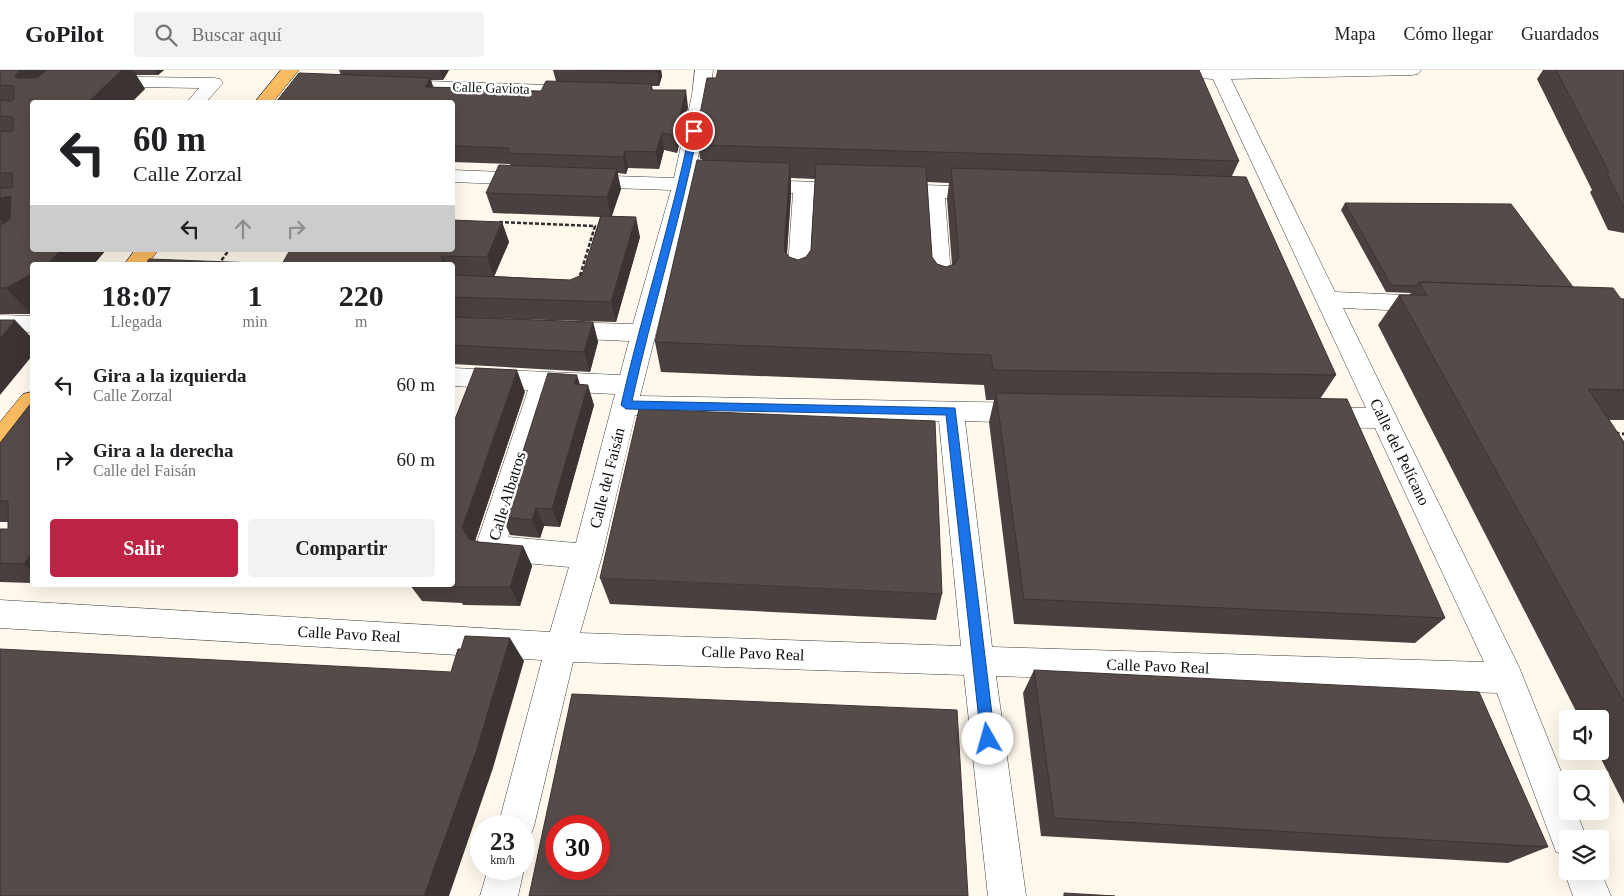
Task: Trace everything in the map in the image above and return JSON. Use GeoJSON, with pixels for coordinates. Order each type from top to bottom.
{"type":"FeatureCollection","features":[{"type":"Feature","properties":{"kind":"main road"},"geometry":{"type":"LineString","coordinates":[[266,100],[290,78]]}},
{"type":"Feature","properties":{"kind":"main road"},"geometry":{"type":"LineString","coordinates":[[137,262],[145,252]]}},
{"type":"Feature","properties":{"kind":"main road"},"geometry":{"type":"LineString","coordinates":[[0,441],[30,404]]}},
{"type":"Feature","properties":{"kind":"street"},"geometry":{"type":"LineString","coordinates":[[198,100],[230,70]]}},
{"type":"Feature","properties":{"kind":"street"},"geometry":{"type":"LineString","coordinates":[[1192,74],[1219,72],[1412,70]]}},
{"type":"Feature","properties":{"kind":"street","name":"Calle del Pelícano"},"geometry":{"type":"LineString","coordinates":[[1219,72],[1270,201],[1327,299],[1508,678],[1566,830]]}},
{"type":"Feature","properties":{"kind":"street"},"geometry":{"type":"LineString","coordinates":[[46,100],[61,78],[214,83]]}},
{"type":"Feature","properties":{"kind":"street","name":"Calle Gaviota"},"geometry":{"type":"LineString","coordinates":[[378,85],[594,92]]}},
{"type":"Feature","properties":{"kind":"street","name":"Calle del Faisán"},"geometry":{"type":"LineString","coordinates":[[519,815],[560,646],[587,556],[642,333],[683,184],[696,86]]}},
{"type":"Feature","properties":{"kind":"street"},"geometry":{"type":"LineString","coordinates":[[455,176],[1003,193]]}},
{"type":"Feature","properties":{"kind":"street"},"geometry":{"type":"LineString","coordinates":[[798,281],[804,188]]}},
{"type":"Feature","properties":{"kind":"street"},"geometry":{"type":"LineString","coordinates":[[934,191],[941,288]]}},
{"type":"Feature","properties":{"kind":"street"},"geometry":{"type":"LineString","coordinates":[[1327,299],[1453,305]]}},
{"type":"Feature","properties":{"kind":"street"},"geometry":{"type":"LineString","coordinates":[[0,323],[30,324]]}},
{"type":"Feature","properties":{"kind":"street"},"geometry":{"type":"LineString","coordinates":[[536,330],[642,333]]}},
{"type":"Feature","properties":{"kind":"street"},"geometry":{"type":"LineString","coordinates":[[455,377],[544,382],[628,395],[951,411],[1049,413]]}},
{"type":"Feature","properties":{"kind":"street","name":"Calle Albatros"},"geometry":{"type":"LineString","coordinates":[[544,382],[490,548],[587,556]]}},
{"type":"Feature","properties":{"kind":"street"},"geometry":{"type":"LineString","coordinates":[[951,411],[978,660],[1007,896]]}},
{"type":"Feature","properties":{"kind":"street"},"geometry":{"type":"LineString","coordinates":[[1295,417],[1383,418]]}},
{"type":"Feature","properties":{"kind":"street","name":"Calle Pavo Real"},"geometry":{"type":"LineString","coordinates":[[0,614],[560,646],[1508,678]]}},
{"type":"Feature","properties":{"kind":"street"},"geometry":{"type":"LineString","coordinates":[[499,896],[503,880]]}},
{"type":"Feature","properties":{"kind":"street"},"geometry":{"type":"LineString","coordinates":[[1586,880],[1592,896]]}},
{"type":"Feature","properties":{"kind":"path"},"geometry":{"type":"LineString","coordinates":[[490,222],[595,226],[564,330]]}},
{"type":"Feature","properties":{"kind":"path"},"geometry":{"type":"LineString","coordinates":[[1607,433],[1624,434]]}},
{"type":"Feature","properties":{"kind":"building"},"geometry":{"type":"Polygon","coordinates":[[[0,70],[19,70],[15,77],[17,78],[37,78],[47,70],[122,70],[90,100],[30,100],[30,252],[59,252],[50,262],[30,262],[30,275],[6,288],[0,288],[0,224],[10,219],[11,196],[0,198],[0,188],[12,187],[12,173],[0,173],[0,131],[11,132],[13,130],[13,117],[0,116],[0,100],[12,101],[14,99],[14,86],[0,85],[0,70]]]}},
{"type":"Feature","properties":{"kind":"building"},"geometry":{"type":"Polygon","coordinates":[[[578,70],[657,70],[657,72],[578,70]]]}},
{"type":"Feature","properties":{"kind":"building"},"geometry":{"type":"Polygon","coordinates":[[[718,70],[1199,70],[1239,161],[701,145],[704,130],[697,129],[707,78],[716,78],[718,70]]]}},
{"type":"Feature","properties":{"kind":"building"},"geometry":{"type":"Polygon","coordinates":[[[1556,70],[1624,70],[1624,208],[1606,172],[1609,172],[1556,70]]]}},
{"type":"Feature","properties":{"kind":"building"},"geometry":{"type":"Polygon","coordinates":[[[299,73],[430,78],[425,87],[470,88],[469,90],[541,91],[546,81],[652,84],[651,90],[686,90],[675,136],[662,133],[656,152],[625,151],[623,157],[507,153],[509,148],[455,146],[455,100],[278,100],[299,73]]]}},
{"type":"Feature","properties":{"kind":"building"},"geometry":{"type":"Polygon","coordinates":[[[697,160],[790,163],[784,250],[789,257],[798,260],[806,257],[811,250],[816,164],[926,167],[932,257],[937,264],[946,267],[955,264],[959,257],[951,168],[1246,177],[1336,375],[993,370],[991,355],[655,342],[697,160]]]}},
{"type":"Feature","properties":{"kind":"building"},"geometry":{"type":"Polygon","coordinates":[[[499,165],[617,169],[607,197],[486,193],[499,165]]]}},
{"type":"Feature","properties":{"kind":"building"},"geometry":{"type":"Polygon","coordinates":[[[1345,203],[1511,204],[1573,287],[1419,282],[1416,286],[1391,285],[1345,203]]]}},
{"type":"Feature","properties":{"kind":"building"},"geometry":{"type":"Polygon","coordinates":[[[601,216],[636,217],[611,302],[455,297],[455,275],[570,280],[582,275],[601,216]]]}},
{"type":"Feature","properties":{"kind":"building"},"geometry":{"type":"Polygon","coordinates":[[[455,220],[502,222],[487,257],[442,256],[442,262],[283,262],[289,252],[455,252],[455,220]]]}},
{"type":"Feature","properties":{"kind":"building"},"geometry":{"type":"Polygon","coordinates":[[[149,259],[229,262],[147,262],[149,259]]]}},
{"type":"Feature","properties":{"kind":"building"},"geometry":{"type":"Polygon","coordinates":[[[1419,282],[1613,288],[1621,299],[1624,299],[1624,390],[1588,389],[1624,442],[1624,702],[1399,295],[1427,295],[1419,282]]]}},
{"type":"Feature","properties":{"kind":"building"},"geometry":{"type":"Polygon","coordinates":[[[455,317],[593,322],[584,352],[455,345],[455,317]]]}},
{"type":"Feature","properties":{"kind":"building"},"geometry":{"type":"Polygon","coordinates":[[[0,320],[15,320],[0,338],[0,320]]]}},
{"type":"Feature","properties":{"kind":"building"},"geometry":{"type":"Polygon","coordinates":[[[475,368],[517,370],[462,528],[468,539],[479,542],[523,546],[510,587],[455,587],[455,419],[475,368]]]}},
{"type":"Feature","properties":{"kind":"building"},"geometry":{"type":"Polygon","coordinates":[[[548,373],[577,375],[574,384],[588,385],[552,509],[536,508],[532,520],[502,517],[548,373]]]}},
{"type":"Feature","properties":{"kind":"building"},"geometry":{"type":"Polygon","coordinates":[[[996,393],[1347,399],[1445,618],[1024,599],[996,393]]]}},
{"type":"Feature","properties":{"kind":"building"},"geometry":{"type":"Polygon","coordinates":[[[30,405],[30,555],[24,564],[0,563],[0,529],[8,529],[8,501],[0,501],[0,443],[30,405]]]}},
{"type":"Feature","properties":{"kind":"building"},"geometry":{"type":"Polygon","coordinates":[[[639,409],[935,421],[942,594],[600,578],[639,409]]]}},
{"type":"Feature","properties":{"kind":"building"},"geometry":{"type":"Polygon","coordinates":[[[465,636],[510,638],[477,749],[424,896],[0,896],[0,649],[451,672],[458,649],[461,649],[465,636]]]}},
{"type":"Feature","properties":{"kind":"building"},"geometry":{"type":"Polygon","coordinates":[[[1034,670],[1479,692],[1548,847],[1054,818],[1034,670]]]}},
{"type":"Feature","properties":{"kind":"building"},"geometry":{"type":"Polygon","coordinates":[[[572,694],[957,710],[968,896],[529,896],[532,880],[535,880],[535,868],[545,821],[545,880],[610,880],[610,815],[546,815],[572,694]]]}},
{"type":"Feature","properties":{"kind":"building"},"geometry":{"type":"Polygon","coordinates":[[[1064,893],[1115,896],[1064,896],[1064,893]]]}},
{"type":"Feature","properties":{"kind":"route"},"geometry":{"type":"LineString","coordinates":[[694,131],[683,184],[642,333],[626,405],[951,411],[988,739]]}}]}
